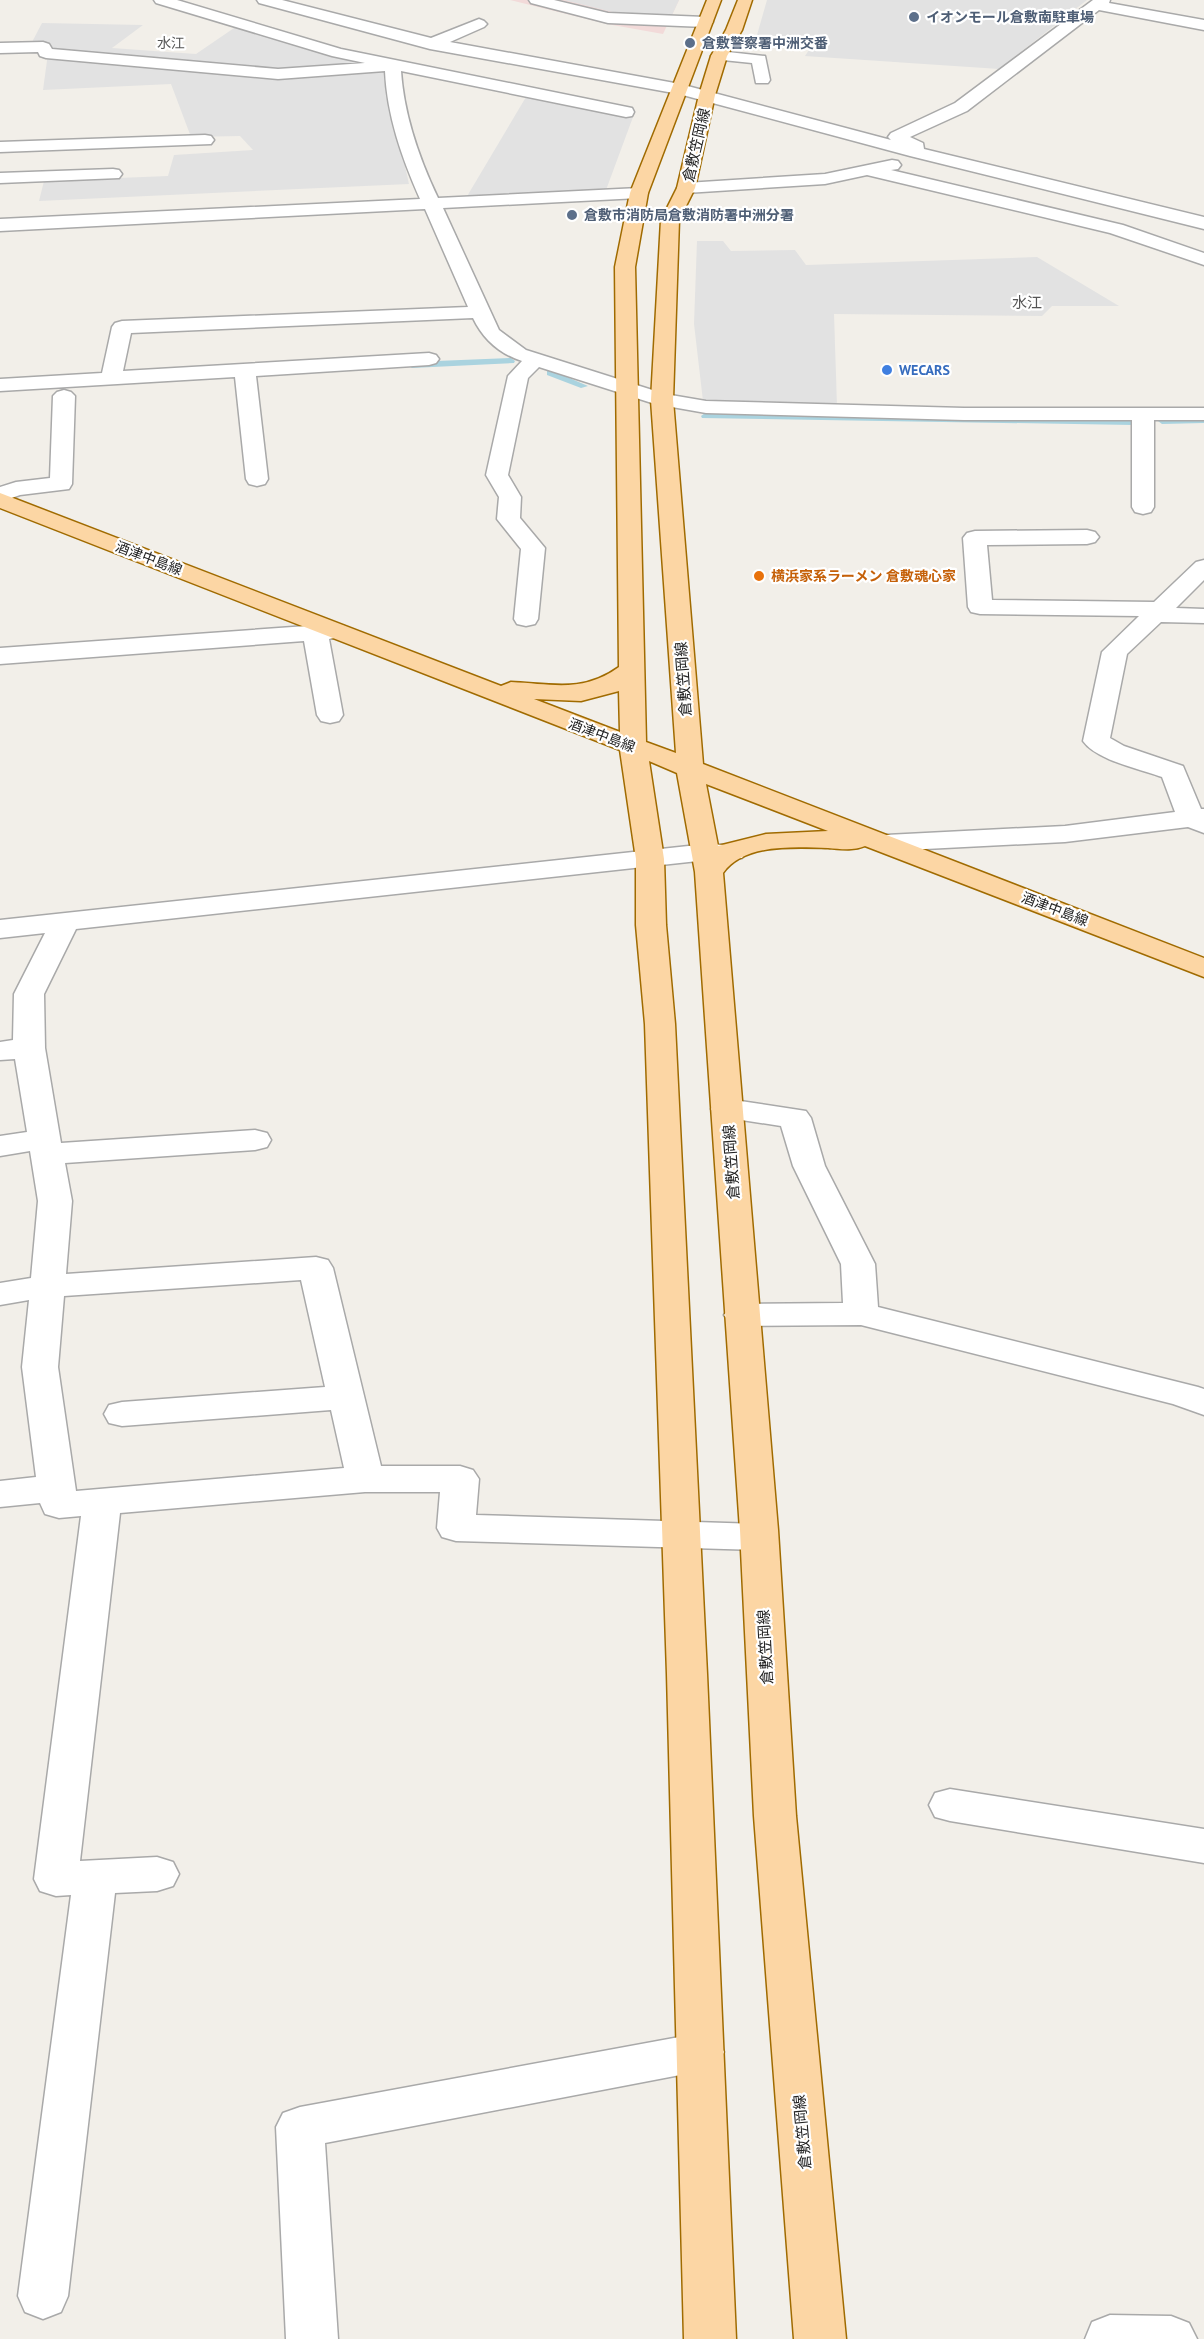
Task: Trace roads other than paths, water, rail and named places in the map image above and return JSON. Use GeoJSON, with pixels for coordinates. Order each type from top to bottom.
{"type":"FeatureCollection","features":[{"type":"Feature","properties":{"kind":"main road","name":"倉敷笠岡線"},"geometry":{"type":"LineString","coordinates":[[710,2339],[661,1036],[651,925],[650,859],[633,746],[625,267],[639,193],[714,0]]}},
{"type":"Feature","properties":{"kind":"main road","name":"倉敷笠岡線"},"geometry":{"type":"LineString","coordinates":[[745,0],[734,30],[719,56],[707,95],[686,188],[670,220],[662,400],[690,768],[716,859],[727,1109],[758,1537],[776,1828],[819,2339]]}},
{"type":"Feature","properties":{"kind":"main road","name":"酒津中島線"},"geometry":{"type":"LineString","coordinates":[[0,500],[325,632],[477,686],[1204,968]]}},
{"type":"Feature","properties":{"kind":"main road"},"geometry":{"type":"LineString","coordinates":[[477,686],[582,693],[611,686],[632,670]]}},
{"type":"Feature","properties":{"kind":"main road"},"geometry":{"type":"LineString","coordinates":[[716,859],[747,846],[786,839],[886,843]]}},
{"type":"Feature","properties":{"kind":"street"},"geometry":{"type":"LineString","coordinates":[[161,0],[338,54],[626,112]]}},
{"type":"Feature","properties":{"kind":"street"},"geometry":{"type":"LineString","coordinates":[[264,0],[432,43],[707,95],[916,152],[1204,223]]}},
{"type":"Feature","properties":{"kind":"street"},"geometry":{"type":"LineString","coordinates":[[536,0],[569,3],[608,18],[705,22]]}},
{"type":"Feature","properties":{"kind":"street"},"geometry":{"type":"LineString","coordinates":[[686,188],[799,182],[871,171],[907,161],[919,148],[897,137],[961,107],[1099,3],[1204,25]]}},
{"type":"Feature","properties":{"kind":"street"},"geometry":{"type":"LineString","coordinates":[[0,48],[43,47],[46,52],[268,74],[390,65],[432,43],[479,24]]}},
{"type":"Feature","properties":{"kind":"street"},"geometry":{"type":"LineString","coordinates":[[719,56],[759,59],[762,80]]}},
{"type":"Feature","properties":{"kind":"street"},"geometry":{"type":"LineString","coordinates":[[390,65],[408,147],[490,333],[519,354],[662,400],[706,407],[929,413],[1204,414]]}},
{"type":"Feature","properties":{"kind":"street"},"geometry":{"type":"LineString","coordinates":[[0,147],[205,140]]}},
{"type":"Feature","properties":{"kind":"street"},"geometry":{"type":"LineString","coordinates":[[871,171],[1116,229],[1204,259]]}},
{"type":"Feature","properties":{"kind":"street"},"geometry":{"type":"LineString","coordinates":[[0,178],[113,174]]}},
{"type":"Feature","properties":{"kind":"street"},"geometry":{"type":"LineString","coordinates":[[0,225],[639,193]]}},
{"type":"Feature","properties":{"kind":"street"},"geometry":{"type":"LineString","coordinates":[[111,378],[122,327],[482,312]]}},
{"type":"Feature","properties":{"kind":"street"},"geometry":{"type":"LineString","coordinates":[[0,384],[429,359]]}},
{"type":"Feature","properties":{"kind":"street"},"geometry":{"type":"LineString","coordinates":[[526,619],[533,549],[508,519],[510,497],[497,475],[518,376],[535,360]]}},
{"type":"Feature","properties":{"kind":"street"},"geometry":{"type":"LineString","coordinates":[[245,369],[257,479]]}},
{"type":"Feature","properties":{"kind":"street"},"geometry":{"type":"LineString","coordinates":[[0,495],[16,489],[61,484],[64,396]]}},
{"type":"Feature","properties":{"kind":"street"},"geometry":{"type":"LineString","coordinates":[[1143,414],[1143,507]]}},
{"type":"Feature","properties":{"kind":"street"},"geometry":{"type":"LineString","coordinates":[[1087,537],[975,538],[980,607],[1158,611],[1204,616]]}},
{"type":"Feature","properties":{"kind":"street"},"geometry":{"type":"LineString","coordinates":[[886,843],[1065,834],[1200,820],[1174,771],[1115,752],[1096,741],[1115,652],[1204,567]]}},
{"type":"Feature","properties":{"kind":"street"},"geometry":{"type":"LineString","coordinates":[[0,656],[325,632],[330,715]]}},
{"type":"Feature","properties":{"kind":"street"},"geometry":{"type":"LineString","coordinates":[[0,929],[650,859],[716,859]]}},
{"type":"Feature","properties":{"kind":"street"},"geometry":{"type":"LineString","coordinates":[[65,922],[29,994],[15,1049],[45,1146],[55,1201],[40,1367],[59,1505],[365,1479],[460,1479],[456,1528],[758,1537]]}},
{"type":"Feature","properties":{"kind":"street"},"geometry":{"type":"LineString","coordinates":[[727,1109],[795,1118],[809,1166],[858,1264],[861,1314]]}},
{"type":"Feature","properties":{"kind":"street"},"geometry":{"type":"LineString","coordinates":[[0,1146],[255,1140]]}},
{"type":"Feature","properties":{"kind":"street"},"geometry":{"type":"LineString","coordinates":[[0,1294],[47,1286],[316,1268],[365,1479]]}},
{"type":"Feature","properties":{"kind":"street"},"geometry":{"type":"LineString","coordinates":[[742,1315],[861,1314],[1174,1392],[1204,1403]]}},
{"type":"Feature","properties":{"kind":"street"},"geometry":{"type":"LineString","coordinates":[[122,1414],[347,1397]]}},
{"type":"Feature","properties":{"kind":"street"},"geometry":{"type":"LineString","coordinates":[[0,1494],[57,1488]]}},
{"type":"Feature","properties":{"kind":"street"},"geometry":{"type":"LineString","coordinates":[[102,1501],[56,1880],[157,1874]]}},
{"type":"Feature","properties":{"kind":"street"},"geometry":{"type":"LineString","coordinates":[[950,1804],[1204,1846]]}},
{"type":"Feature","properties":{"kind":"street"},"geometry":{"type":"LineString","coordinates":[[43,2296],[95,1877]]}},
{"type":"Feature","properties":{"kind":"street"},"geometry":{"type":"LineString","coordinates":[[312,2339],[300,2127],[701,2052]]}},
{"type":"Feature","properties":{"kind":"street"},"geometry":{"type":"LineString","coordinates":[[1110,2338],[1171,2339]]}},
{"type":"Feature","properties":{"kind":"waterway"},"geometry":{"type":"LineString","coordinates":[[412,365],[511,361]]}},
{"type":"Feature","properties":{"kind":"waterway"},"geometry":{"type":"LineString","coordinates":[[550,373],[584,386]]}},
{"type":"Feature","properties":{"kind":"waterway"},"geometry":{"type":"LineString","coordinates":[[705,416],[1133,422]]}},
{"type":"Feature","properties":{"kind":"waterway"},"geometry":{"type":"LineString","coordinates":[[1162,421],[1204,420]]}},
{"type":"Feature","properties":{"kind":"place","name":"イオンモール倉敷南駐車場"},"geometry":{"type":"Point","coordinates":[914,17]}},
{"type":"Feature","properties":{"kind":"place","name":"倉敷警察署中洲交番"},"geometry":{"type":"Point","coordinates":[690,43]}},
{"type":"Feature","properties":{"kind":"place","name":"倉敷市消防局倉敷消防署中洲分署"},"geometry":{"type":"Point","coordinates":[572,215]}},
{"type":"Feature","properties":{"kind":"place","name":"WECARS"},"geometry":{"type":"Point","coordinates":[887,370]}},
{"type":"Feature","properties":{"kind":"place","name":"横浜家系ラーメン 倉敷魂心家"},"geometry":{"type":"Point","coordinates":[759,576]}},
{"type":"Feature","properties":{"kind":"district","name":"水江"},"geometry":{"type":"Point","coordinates":[171,43]}},
{"type":"Feature","properties":{"kind":"district","name":"水江"},"geometry":{"type":"Point","coordinates":[1027,302]}}]}
